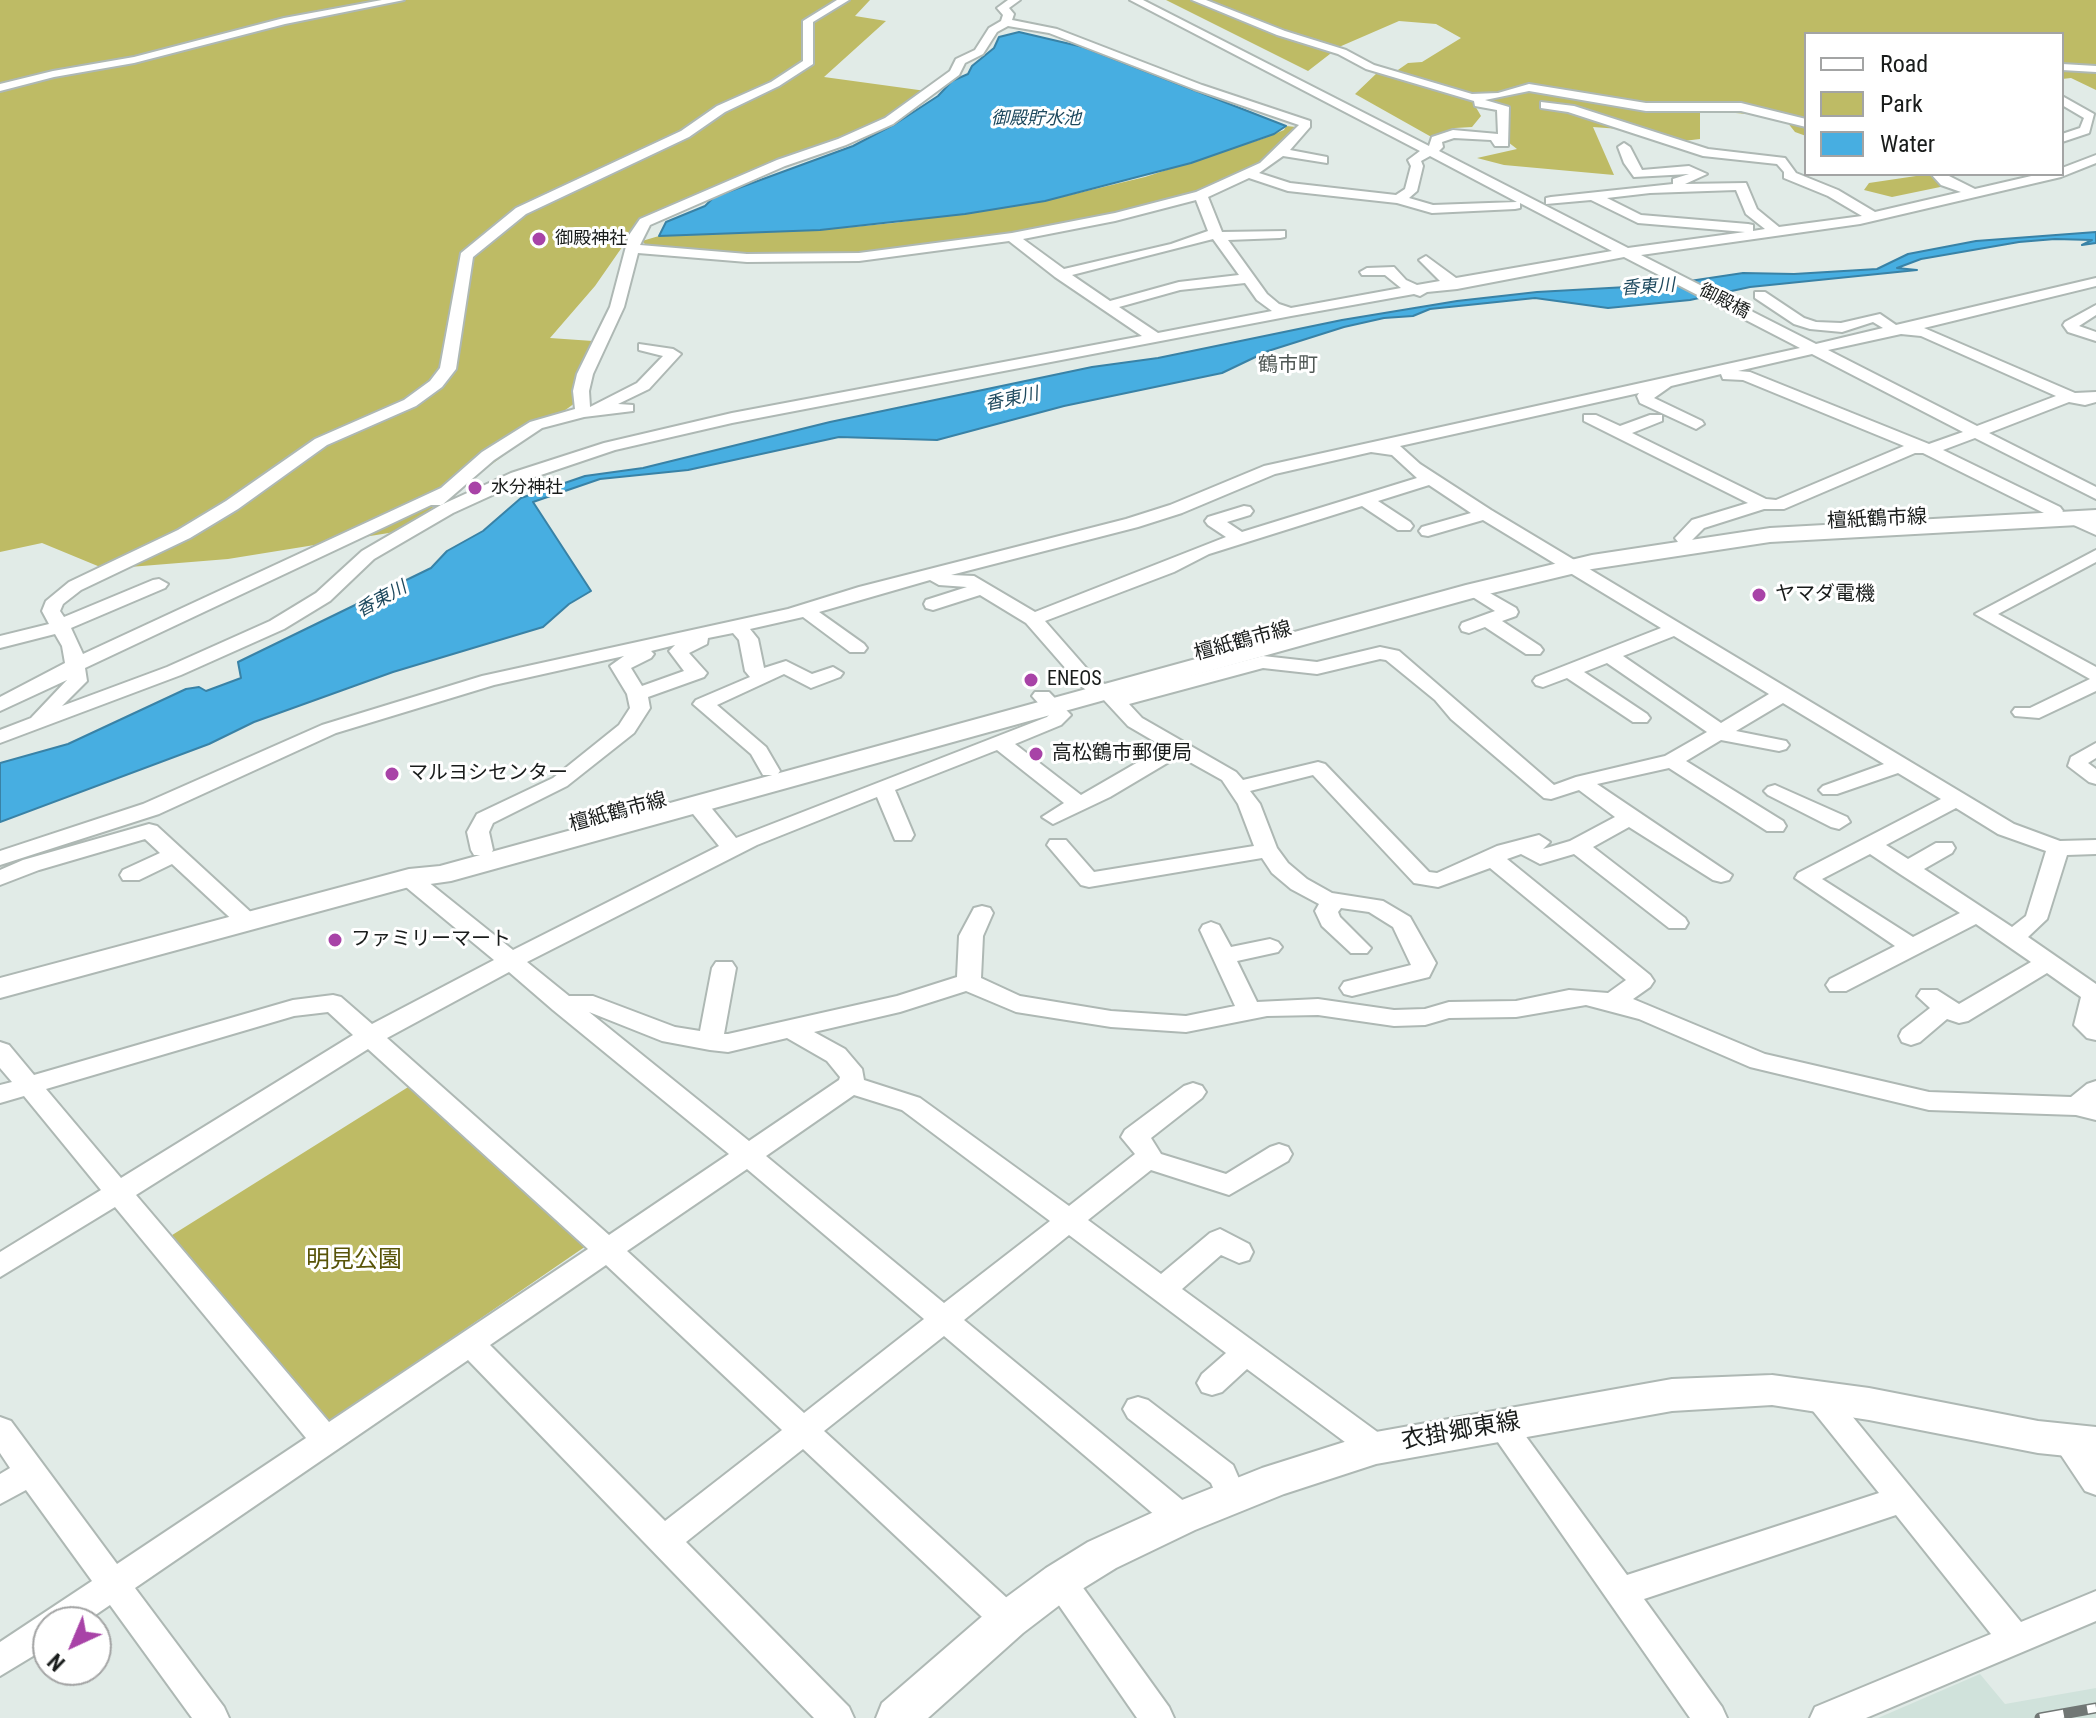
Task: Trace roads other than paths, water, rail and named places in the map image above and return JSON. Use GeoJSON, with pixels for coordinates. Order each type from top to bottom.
{"type":"FeatureCollection","features":[{"type":"Feature","properties":{"kind":"main road","name":"檀紙鶴市線"},"geometry":{"type":"LineString","coordinates":[[1104,692],[1566,562],[1684,538],[1836,522],[2080,514]]}},
{"type":"Feature","properties":{"kind":"main road","name":"檀紙鶴市線"},"geometry":{"type":"LineString","coordinates":[[409,878],[436,863],[770,771],[1047,701],[1104,692],[1258,657],[1566,562],[1770,535],[2080,514]]}},
{"type":"Feature","properties":{"kind":"main road","name":"檀紙鶴市線"},"geometry":{"type":"LineString","coordinates":[[0,988],[409,878],[441,875],[1047,701]]}},
{"type":"Feature","properties":{"kind":"main road","name":"衣掛郷東線"},"geometry":{"type":"LineString","coordinates":[[897,1718],[1008,1620],[1060,1581],[1102,1555],[1232,1497],[1308,1468],[1376,1448],[1672,1395],[1772,1390],[2081,1441]]}},
{"type":"Feature","properties":{"kind":"street"},"geometry":{"type":"LineString","coordinates":[[0,88],[53,74],[134,60],[227,34],[399,0]]}},
{"type":"Feature","properties":{"kind":"street"},"geometry":{"type":"LineString","coordinates":[[34,724],[77,681],[72,646],[51,611],[55,601],[75,586],[184,534],[232,505],[321,442],[410,403],[436,384],[448,369],[466,256],[521,211],[685,134],[721,109],[775,84],[809,62],[808,21],[844,0]]}},
{"type":"Feature","properties":{"kind":"street"},"geometry":{"type":"LineString","coordinates":[[1006,23],[1009,14],[1002,8],[1015,0]]}},
{"type":"Feature","properties":{"kind":"street","name":"御殿橋"},"geometry":{"type":"LineString","coordinates":[[1135,0],[2096,494]]}},
{"type":"Feature","properties":{"kind":"street"},"geometry":{"type":"LineString","coordinates":[[1197,0],[1281,33],[1332,48],[1370,67],[1471,98],[1496,96],[1570,109],[1707,153],[1775,159],[1791,171],[1804,169]]}},
{"type":"Feature","properties":{"kind":"street"},"geometry":{"type":"LineString","coordinates":[[319,2],[333,12]]}},
{"type":"Feature","properties":{"kind":"street"},"geometry":{"type":"LineString","coordinates":[[587,412],[581,391],[585,374],[617,307],[633,248],[641,226],[656,215],[889,121],[955,73],[960,61],[979,52],[993,30],[1006,23],[1053,31],[1306,124],[1292,142],[1250,174],[1201,195],[1115,217],[1012,237],[836,258],[747,258],[633,248]]}},
{"type":"Feature","properties":{"kind":"street"},"geometry":{"type":"LineString","coordinates":[[2064,67],[2096,69]]}},
{"type":"Feature","properties":{"kind":"street"},"geometry":{"type":"LineString","coordinates":[[1398,199],[1411,191],[1417,157],[1437,147],[1436,140],[1453,134],[1495,137],[1499,143],[1504,143],[1503,107],[1477,103],[1529,87],[1646,107],[1741,107],[1804,123]]}},
{"type":"Feature","properties":{"kind":"street"},"geometry":{"type":"LineString","coordinates":[[2064,101],[2090,117],[2085,130],[2064,137]]}},
{"type":"Feature","properties":{"kind":"street"},"geometry":{"type":"LineString","coordinates":[[1280,152],[1324,155],[1292,142]]}},
{"type":"Feature","properties":{"kind":"street"},"geometry":{"type":"LineString","coordinates":[[1624,147],[1630,163],[1639,174],[1689,170],[1701,174],[1650,189]]}},
{"type":"Feature","properties":{"kind":"street"},"geometry":{"type":"LineString","coordinates":[[2065,153],[2094,160]]}},
{"type":"Feature","properties":{"kind":"street"},"geometry":{"type":"LineString","coordinates":[[2064,171],[2094,160]]}},
{"type":"Feature","properties":{"kind":"street"},"geometry":{"type":"LineString","coordinates":[[1791,171],[1789,175],[1833,193],[1872,216]]}},
{"type":"Feature","properties":{"kind":"street"},"geometry":{"type":"LineString","coordinates":[[1250,174],[1288,187],[1398,199],[1444,210],[1515,205]]}},
{"type":"Feature","properties":{"kind":"street"},"geometry":{"type":"LineString","coordinates":[[1939,176],[1971,192]]}},
{"type":"Feature","properties":{"kind":"street"},"geometry":{"type":"LineString","coordinates":[[0,737],[242,642],[301,612],[368,555],[418,525],[517,477],[610,446],[688,427],[1251,319],[1872,216],[2047,176]]}},
{"type":"Feature","properties":{"kind":"street"},"geometry":{"type":"LineString","coordinates":[[1551,201],[1650,189],[1741,186],[1751,211],[1776,233]]}},
{"type":"Feature","properties":{"kind":"street"},"geometry":{"type":"LineString","coordinates":[[1201,195],[1220,239],[1262,297],[1274,307],[1291,312]]}},
{"type":"Feature","properties":{"kind":"street"},"geometry":{"type":"LineString","coordinates":[[1595,197],[1638,219],[1776,233]]}},
{"type":"Feature","properties":{"kind":"street"},"geometry":{"type":"LineString","coordinates":[[1062,274],[1175,247],[1220,239],[1280,234]]}},
{"type":"Feature","properties":{"kind":"street"},"geometry":{"type":"LineString","coordinates":[[1012,237],[1060,274],[1154,337]]}},
{"type":"Feature","properties":{"kind":"street"},"geometry":{"type":"LineString","coordinates":[[1190,258],[1186,254],[1220,239]]}},
{"type":"Feature","properties":{"kind":"street"},"geometry":{"type":"LineString","coordinates":[[1426,260],[1440,275],[1457,285]]}},
{"type":"Feature","properties":{"kind":"street"},"geometry":{"type":"LineString","coordinates":[[1367,272],[1389,270],[1401,283],[1420,292]]}},
{"type":"Feature","properties":{"kind":"street"},"geometry":{"type":"LineString","coordinates":[[1108,306],[1179,286],[1248,278]]}},
{"type":"Feature","properties":{"kind":"street"},"geometry":{"type":"LineString","coordinates":[[0,858],[151,809],[329,729],[489,680],[805,610],[896,582],[1132,523],[1176,509],[1270,470],[1668,383],[2096,282]]}},
{"type":"Feature","properties":{"kind":"street"},"geometry":{"type":"LineString","coordinates":[[1760,295],[1799,321],[1815,326],[1842,328],[1880,318],[1888,330]]}},
{"type":"Feature","properties":{"kind":"street"},"geometry":{"type":"LineString","coordinates":[[2064,298],[2096,309]]}},
{"type":"Feature","properties":{"kind":"street"},"geometry":{"type":"LineString","coordinates":[[1251,319],[1274,307]]}},
{"type":"Feature","properties":{"kind":"street"},"geometry":{"type":"LineString","coordinates":[[2096,309],[2070,325],[2096,337]]}},
{"type":"Feature","properties":{"kind":"street"},"geometry":{"type":"LineString","coordinates":[[1888,330],[1924,332],[2096,409]]}},
{"type":"Feature","properties":{"kind":"street"},"geometry":{"type":"LineString","coordinates":[[587,412],[643,386],[673,354],[644,347]]}},
{"type":"Feature","properties":{"kind":"street"},"geometry":{"type":"LineString","coordinates":[[1696,424],[1646,400],[1645,396],[1668,383],[1745,375],[2080,514],[2096,530]]}},
{"type":"Feature","properties":{"kind":"street"},"geometry":{"type":"LineString","coordinates":[[1684,538],[1698,524],[1763,504],[1778,505],[1913,448],[1927,449],[1977,433],[2069,397],[2085,400],[2096,397]]}},
{"type":"Feature","properties":{"kind":"street"},"geometry":{"type":"LineString","coordinates":[[418,525],[444,492],[488,456],[526,431],[544,422],[587,412],[627,408]]}},
{"type":"Feature","properties":{"kind":"street"},"geometry":{"type":"LineString","coordinates":[[1590,418],[1763,504]]}},
{"type":"Feature","properties":{"kind":"street"},"geometry":{"type":"LineString","coordinates":[[1620,432],[1656,418]]}},
{"type":"Feature","properties":{"kind":"street"},"geometry":{"type":"LineString","coordinates":[[1356,450],[1396,450],[1430,479],[1485,514],[2006,829],[2058,848],[2096,847]]}},
{"type":"Feature","properties":{"kind":"street"},"geometry":{"type":"LineString","coordinates":[[1033,619],[1239,538],[1430,479]]}},
{"type":"Feature","properties":{"kind":"street"},"geometry":{"type":"LineString","coordinates":[[0,705],[444,492]]}},
{"type":"Feature","properties":{"kind":"street"},"geometry":{"type":"LineString","coordinates":[[1362,498],[1404,526]]}},
{"type":"Feature","properties":{"kind":"street"},"geometry":{"type":"LineString","coordinates":[[1239,538],[1214,521],[1244,511]]}},
{"type":"Feature","properties":{"kind":"street"},"geometry":{"type":"LineString","coordinates":[[1428,531],[1485,514]]}},
{"type":"Feature","properties":{"kind":"street"},"geometry":{"type":"LineString","coordinates":[[2096,555],[1984,614],[2096,675]]}},
{"type":"Feature","properties":{"kind":"street"},"geometry":{"type":"LineString","coordinates":[[896,582],[968,580],[1033,619],[1135,722],[1229,776],[1240,787],[1266,849],[1280,868],[1299,884],[1336,900],[1389,912],[1402,922],[1424,963],[1421,971],[1352,988]]}},
{"type":"Feature","properties":{"kind":"street"},"geometry":{"type":"LineString","coordinates":[[0,642],[60,626],[159,584]]}},
{"type":"Feature","properties":{"kind":"street"},"geometry":{"type":"LineString","coordinates":[[933,604],[982,588]]}},
{"type":"Feature","properties":{"kind":"street"},"geometry":{"type":"LineString","coordinates":[[1474,590],[1509,612],[1478,624],[1533,650]]}},
{"type":"Feature","properties":{"kind":"street"},"geometry":{"type":"LineString","coordinates":[[71,689],[100,684],[243,629],[329,591]]}},
{"type":"Feature","properties":{"kind":"street"},"geometry":{"type":"LineString","coordinates":[[805,610],[857,648]]}},
{"type":"Feature","properties":{"kind":"street"},"geometry":{"type":"LineString","coordinates":[[738,626],[748,639],[755,671],[760,676]]}},
{"type":"Feature","properties":{"kind":"street"},"geometry":{"type":"LineString","coordinates":[[1543,681],[1676,629]]}},
{"type":"Feature","properties":{"kind":"street"},"geometry":{"type":"LineString","coordinates":[[637,694],[697,673],[682,659],[679,651],[710,632]]}},
{"type":"Feature","properties":{"kind":"street"},"geometry":{"type":"LineString","coordinates":[[482,850],[478,832],[485,819],[560,782],[627,729],[640,708],[637,694],[620,666],[622,663],[680,639]]}},
{"type":"Feature","properties":{"kind":"street"},"geometry":{"type":"LineString","coordinates":[[1258,657],[1317,668],[1380,653],[1392,655],[1551,793],[1583,781],[1672,761],[1784,694]]}},
{"type":"Feature","properties":{"kind":"street"},"geometry":{"type":"LineString","coordinates":[[1608,655],[1725,735],[1779,745]]}},
{"type":"Feature","properties":{"kind":"street"},"geometry":{"type":"LineString","coordinates":[[770,771],[759,751],[703,704],[786,667],[811,682],[833,673]]}},
{"type":"Feature","properties":{"kind":"street"},"geometry":{"type":"LineString","coordinates":[[1569,671],[1640,718]]}},
{"type":"Feature","properties":{"kind":"street"},"geometry":{"type":"LineString","coordinates":[[2022,712],[2032,714],[2096,684]]}},
{"type":"Feature","properties":{"kind":"street"},"geometry":{"type":"LineString","coordinates":[[0,1266],[370,1036],[733,849],[1054,721],[1061,715],[1047,701]]}},
{"type":"Feature","properties":{"kind":"street"},"geometry":{"type":"LineString","coordinates":[[1001,743],[1079,804]]}},
{"type":"Feature","properties":{"kind":"street"},"geometry":{"type":"LineString","coordinates":[[1053,817],[1180,746]]}},
{"type":"Feature","properties":{"kind":"street"},"geometry":{"type":"LineString","coordinates":[[2096,749],[2078,761],[2078,766],[2096,778]]}},
{"type":"Feature","properties":{"kind":"street"},"geometry":{"type":"LineString","coordinates":[[1672,761],[1775,826]]}},
{"type":"Feature","properties":{"kind":"street"},"geometry":{"type":"LineString","coordinates":[[1830,790],[1900,765]]}},
{"type":"Feature","properties":{"kind":"street"},"geometry":{"type":"LineString","coordinates":[[1240,787],[1318,768],[1422,878],[1438,880],[1532,844],[1540,857],[1578,846],[1630,818]]}},
{"type":"Feature","properties":{"kind":"street"},"geometry":{"type":"LineString","coordinates":[[1583,781],[1593,792],[1630,818],[1721,875]]}},
{"type":"Feature","properties":{"kind":"street"},"geometry":{"type":"LineString","coordinates":[[1744,806],[1777,785],[1839,822]]}},
{"type":"Feature","properties":{"kind":"street"},"geometry":{"type":"LineString","coordinates":[[884,788],[903,835]]}},
{"type":"Feature","properties":{"kind":"street"},"geometry":{"type":"LineString","coordinates":[[1912,947],[1806,878],[1957,799]]}},
{"type":"Feature","properties":{"kind":"street"},"geometry":{"type":"LineString","coordinates":[[696,804],[733,849]]}},
{"type":"Feature","properties":{"kind":"street"},"geometry":{"type":"LineString","coordinates":[[0,878],[31,865],[149,831],[247,921]]}},
{"type":"Feature","properties":{"kind":"street"},"geometry":{"type":"LineString","coordinates":[[1870,844],[2094,994],[2086,1025],[2096,1032]]}},
{"type":"Feature","properties":{"kind":"street"},"geometry":{"type":"LineString","coordinates":[[1058,845],[1089,880],[1247,856],[1266,849]]}},
{"type":"Feature","properties":{"kind":"street"},"geometry":{"type":"LineString","coordinates":[[1578,846],[1677,923]]}},
{"type":"Feature","properties":{"kind":"street"},"geometry":{"type":"LineString","coordinates":[[1908,869],[1944,848]]}},
{"type":"Feature","properties":{"kind":"street"},"geometry":{"type":"LineString","coordinates":[[2013,938],[2036,919],[2058,848]]}},
{"type":"Feature","properties":{"kind":"street"},"geometry":{"type":"LineString","coordinates":[[132,876],[174,855]]}},
{"type":"Feature","properties":{"kind":"street"},"geometry":{"type":"LineString","coordinates":[[1492,858],[1642,981],[1612,1002]]}},
{"type":"Feature","properties":{"kind":"street"},"geometry":{"type":"LineString","coordinates":[[409,878],[748,1155],[1181,1518]]}},
{"type":"Feature","properties":{"kind":"street"},"geometry":{"type":"LineString","coordinates":[[1336,900],[1326,911],[1330,921],[1359,948]]}},
{"type":"Feature","properties":{"kind":"street"},"geometry":{"type":"LineString","coordinates":[[969,982],[971,936],[982,913]]}},
{"type":"Feature","properties":{"kind":"street"},"geometry":{"type":"LineString","coordinates":[[1838,985],[1977,914]]}},
{"type":"Feature","properties":{"kind":"street"},"geometry":{"type":"LineString","coordinates":[[1211,930],[1249,1010]]}},
{"type":"Feature","properties":{"kind":"street"},"geometry":{"type":"LineString","coordinates":[[1223,956],[1270,947]]}},
{"type":"Feature","properties":{"kind":"street"},"geometry":{"type":"LineString","coordinates":[[1911,1036],[1938,1001],[1959,1015],[2048,962]]}},
{"type":"Feature","properties":{"kind":"street"},"geometry":{"type":"LineString","coordinates":[[710,1041],[724,968]]}},
{"type":"Feature","properties":{"kind":"street"},"geometry":{"type":"LineString","coordinates":[[561,1004],[593,1004],[653,1030],[728,1043],[900,1004],[969,982],[1016,1004],[1111,1019],[1186,1024],[1249,1010],[1318,1007],[1394,1018],[1425,1017],[1449,1010],[1516,1009],[1569,998],[1612,1002],[1648,1013],[1759,1061],[1929,1101],[2089,1102]]}},
{"type":"Feature","properties":{"kind":"street"},"geometry":{"type":"LineString","coordinates":[[0,1094],[315,1003],[333,1003],[608,1250],[1008,1620]]}},
{"type":"Feature","properties":{"kind":"street"},"geometry":{"type":"LineString","coordinates":[[81,1606],[851,1085],[853,1075],[836,1055],[792,1029]]}},
{"type":"Feature","properties":{"kind":"street"},"geometry":{"type":"LineString","coordinates":[[0,1051],[326,1440]]}},
{"type":"Feature","properties":{"kind":"street"},"geometry":{"type":"LineString","coordinates":[[851,1085],[911,1104],[1376,1448]]}},
{"type":"Feature","properties":{"kind":"street"},"geometry":{"type":"LineString","coordinates":[[664,1541],[1147,1159],[1149,1152],[1134,1137],[1193,1092]]}},
{"type":"Feature","properties":{"kind":"street"},"geometry":{"type":"LineString","coordinates":[[1147,1159],[1229,1185],[1279,1154]]}},
{"type":"Feature","properties":{"kind":"street"},"geometry":{"type":"LineString","coordinates":[[1162,1290],[1220,1240],[1239,1252]]}},
{"type":"Feature","properties":{"kind":"street"},"geometry":{"type":"LineString","coordinates":[[470,1343],[837,1718]]}},
{"type":"Feature","properties":{"kind":"street"},"geometry":{"type":"LineString","coordinates":[[1212,1383],[1246,1352]]}},
{"type":"Feature","properties":{"kind":"street"},"geometry":{"type":"LineString","coordinates":[[1819,1397],[2015,1639]]}},
{"type":"Feature","properties":{"kind":"street"},"geometry":{"type":"LineString","coordinates":[[1138,1409],[1222,1474],[1232,1497]]}},
{"type":"Feature","properties":{"kind":"street"},"geometry":{"type":"LineString","coordinates":[[1501,1425],[1710,1718]]}},
{"type":"Feature","properties":{"kind":"street"},"geometry":{"type":"LineString","coordinates":[[0,1430],[212,1718]]}},
{"type":"Feature","properties":{"kind":"street"},"geometry":{"type":"LineString","coordinates":[[2081,1441],[2096,1482]]}},
{"type":"Feature","properties":{"kind":"street"},"geometry":{"type":"LineString","coordinates":[[0,1491],[30,1471]]}},
{"type":"Feature","properties":{"kind":"street"},"geometry":{"type":"LineString","coordinates":[[1620,1592],[1902,1499]]}},
{"type":"Feature","properties":{"kind":"street"},"geometry":{"type":"LineString","coordinates":[[1060,1581],[1157,1718]]}},
{"type":"Feature","properties":{"kind":"street"},"geometry":{"type":"LineString","coordinates":[[1827,1718],[2096,1606]]}},
{"type":"Feature","properties":{"kind":"street"},"geometry":{"type":"LineString","coordinates":[[0,1661],[32,1640]]}},
{"type":"Feature","properties":{"kind":"water","name":"御殿貯水池"},"geometry":{"type":"Polygon","coordinates":[[[1019,32],[1083,47],[1286,126],[1274,134],[1191,163],[1045,201],[965,214],[820,230],[659,236],[666,222],[705,206],[714,197],[853,146],[895,124],[938,96],[952,81],[968,74],[972,66],[994,48],[999,37],[1019,32]]]}},
{"type":"Feature","properties":{"kind":"water","name":"香東川"},"geometry":{"type":"Polygon","coordinates":[[[2096,232],[2096,243],[2082,245],[2092,240],[2055,239],[2019,242],[1921,259],[1897,268],[1917,270],[1750,287],[1690,300],[1608,308],[1535,298],[1430,309],[1413,316],[1384,318],[1344,327],[1268,351],[1222,373],[1064,406],[937,440],[839,437],[688,470],[600,479],[533,502],[591,591],[569,604],[543,627],[393,672],[254,722],[209,744],[0,822],[0,763],[68,744],[186,689],[199,687],[206,691],[241,678],[238,662],[431,568],[447,551],[483,531],[521,498],[585,476],[643,468],[830,422],[1092,367],[1158,358],[1342,320],[1457,301],[1537,292],[1663,285],[1743,273],[1794,274],[1877,269],[1908,254],[1976,241],[2096,232]]]}},
{"type":"Feature","properties":{"kind":"railway"},"geometry":{"type":"LineString","coordinates":[[2040,1718],[2096,1708]]}},
{"type":"Feature","properties":{"kind":"place","name":"御殿神社"},"geometry":{"type":"Point","coordinates":[539,239]}},
{"type":"Feature","properties":{"kind":"place","name":"水分神社"},"geometry":{"type":"Point","coordinates":[475,488]}},
{"type":"Feature","properties":{"kind":"place","name":"ヤマダ電機"},"geometry":{"type":"Point","coordinates":[1759,595]}},
{"type":"Feature","properties":{"kind":"place","name":"ENEOS"},"geometry":{"type":"Point","coordinates":[1031,680]}},
{"type":"Feature","properties":{"kind":"place","name":"高松鶴市郵便局"},"geometry":{"type":"Point","coordinates":[1036,754]}},
{"type":"Feature","properties":{"kind":"place","name":"マルヨシセンター"},"geometry":{"type":"Point","coordinates":[392,774]}},
{"type":"Feature","properties":{"kind":"place","name":"ファミリーマート"},"geometry":{"type":"Point","coordinates":[335,940]}},
{"type":"Feature","properties":{"kind":"district","name":"鶴市町"},"geometry":{"type":"Point","coordinates":[1288,366]}},
{"type":"Feature","properties":{"kind":"park label","name":"明見公園"},"geometry":{"type":"Point","coordinates":[354,1261]}}]}
